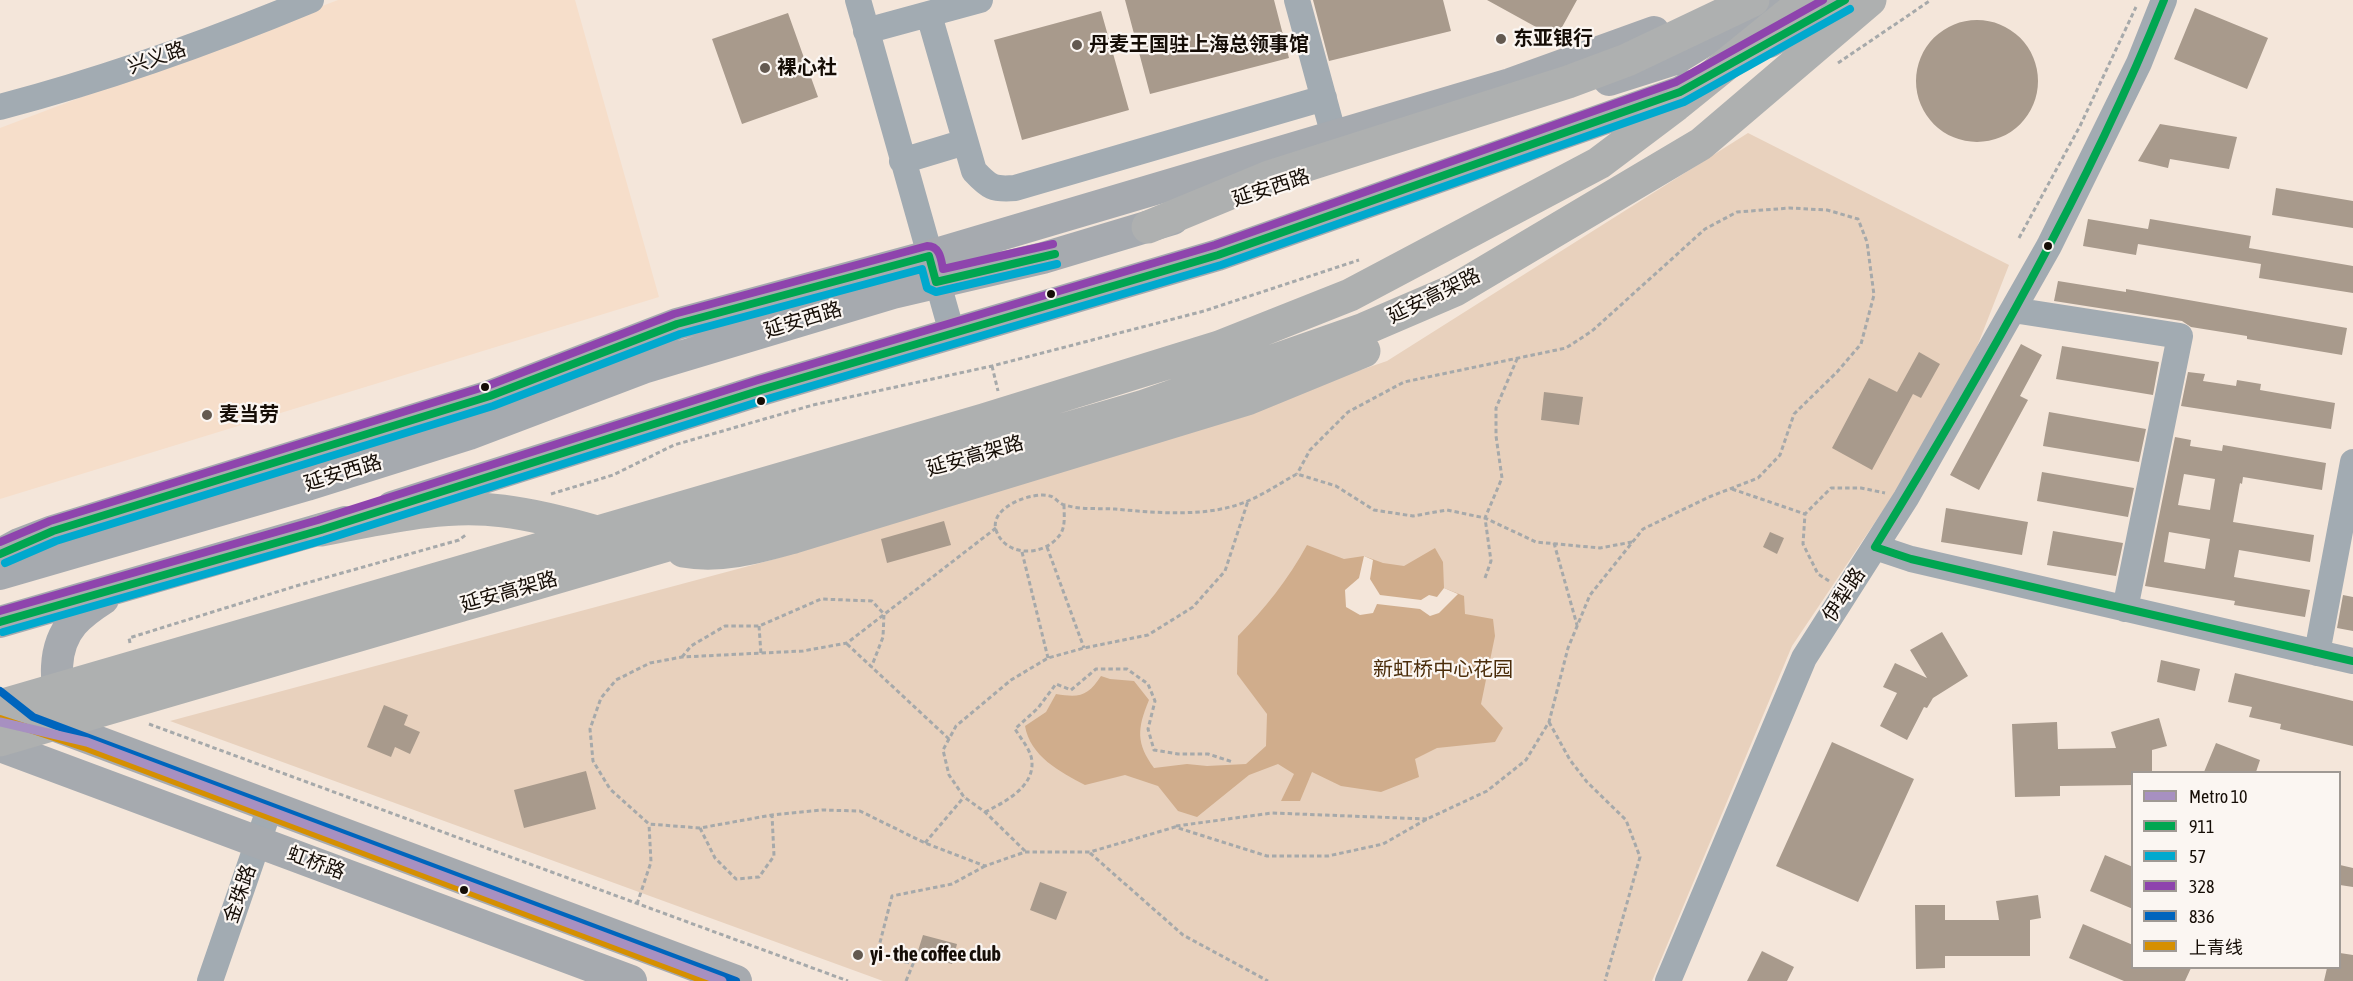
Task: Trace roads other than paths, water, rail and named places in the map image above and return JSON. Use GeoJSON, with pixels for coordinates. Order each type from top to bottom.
{"type":"FeatureCollection","features":[{"type":"Feature","properties":{"kind":"highway"},"geometry":{"type":"LineString","coordinates":[[1148,227],[1269,177],[1568,82],[1627,60],[1753,0]]}},
{"type":"Feature","properties":{"kind":"highway","name":"延安高架路"},"geometry":{"type":"LineString","coordinates":[[0,740],[1144,406],[1364,329],[1455,290],[1701,144],[1870,0]]}},
{"type":"Feature","properties":{"kind":"highway","name":"延安高架路"},"geometry":{"type":"LineString","coordinates":[[0,707],[983,420],[1219,347],[1350,295],[1599,163],[1676,105],[1828,3]]}},
{"type":"Feature","properties":{"kind":"highway"},"geometry":{"type":"LineString","coordinates":[[321,530],[413,513],[501,510],[544,518],[649,546],[691,553],[718,553],[753,548],[1247,399],[1383,344],[1455,290]]}},
{"type":"Feature","properties":{"kind":"main road","name":"延安西路"},"geometry":{"type":"LineString","coordinates":[[0,574],[317,482],[469,434],[643,368],[933,269],[1334,136],[1509,84],[1650,35],[1718,0]]}},
{"type":"Feature","properties":{"kind":"main road","name":"延安西路"},"geometry":{"type":"LineString","coordinates":[[6,549],[490,396],[677,324],[933,269],[1043,258],[1148,227],[1675,59],[1771,0]]}},
{"type":"Feature","properties":{"kind":"main road"},"geometry":{"type":"LineString","coordinates":[[0,622],[321,530],[749,394],[1218,255],[1680,92],[1828,3]]}},
{"type":"Feature","properties":{"kind":"main road"},"geometry":{"type":"LineString","coordinates":[[91,738],[67,710],[60,696],[57,676],[58,660],[72,624],[88,608],[127,585]]}},
{"type":"Feature","properties":{"kind":"main road"},"geometry":{"type":"LineString","coordinates":[[0,690],[33,717]]}},
{"type":"Feature","properties":{"kind":"main road","name":"虹桥路"},"geometry":{"type":"LineString","coordinates":[[0,707],[91,738],[736,981]]}},
{"type":"Feature","properties":{"kind":"main road","name":"虹桥路"},"geometry":{"type":"LineString","coordinates":[[0,746],[130,793],[144,806],[224,836],[238,841],[253,839],[631,981]]}},
{"type":"Feature","properties":{"kind":"main road"},"geometry":{"type":"LineString","coordinates":[[210,784],[221,792],[252,805],[256,810],[257,822],[251,835],[253,839]]}},
{"type":"Feature","properties":{"kind":"street","name":"兴义路"},"geometry":{"type":"LineString","coordinates":[[0,107],[44,96],[153,60],[238,30],[311,0]]}},
{"type":"Feature","properties":{"kind":"street"},"geometry":{"type":"LineString","coordinates":[[858,0],[952,333]]}},
{"type":"Feature","properties":{"kind":"street"},"geometry":{"type":"LineString","coordinates":[[866,31],[980,0]]}},
{"type":"Feature","properties":{"kind":"street"},"geometry":{"type":"LineString","coordinates":[[1297,0],[1334,136]]}},
{"type":"Feature","properties":{"kind":"street","name":"伊犁路"},"geometry":{"type":"LineString","coordinates":[[1668,981],[1804,658],[1906,498],[2049,246],[2134,73],[2163,0]]}},
{"type":"Feature","properties":{"kind":"street"},"geometry":{"type":"LineString","coordinates":[[929,15],[974,171],[997,190],[1015,189],[1324,98]]}},
{"type":"Feature","properties":{"kind":"street"},"geometry":{"type":"LineString","coordinates":[[902,161],[965,142]]}},
{"type":"Feature","properties":{"kind":"street"},"geometry":{"type":"LineString","coordinates":[[2013,310],[2180,336],[2125,609]]}},
{"type":"Feature","properties":{"kind":"street"},"geometry":{"type":"LineString","coordinates":[[2317,653],[2353,462]]}},
{"type":"Feature","properties":{"kind":"street"},"geometry":{"type":"LineString","coordinates":[[1875,547],[1911,559],[2353,661]]}},
{"type":"Feature","properties":{"kind":"street","name":"金珠路"},"geometry":{"type":"LineString","coordinates":[[210,981],[253,839],[270,807]]}},
{"type":"Feature","properties":{"kind":"metro line","name":"10"},"geometry":{"type":"LineString","coordinates":[[0,722],[87,742],[722,981]]}},
{"type":"Feature","properties":{"kind":"place","name":"东亚银行"},"geometry":{"type":"Point","coordinates":[1501,39]}},
{"type":"Feature","properties":{"kind":"place","name":"丹麦王国驻上海总领事馆"},"geometry":{"type":"Point","coordinates":[1077,45]}},
{"type":"Feature","properties":{"kind":"place","name":"裸心社"},"geometry":{"type":"Point","coordinates":[765,68]}},
{"type":"Feature","properties":{"kind":"place","name":"麦当劳"},"geometry":{"type":"Point","coordinates":[207,415]}},
{"type":"Feature","properties":{"kind":"place","name":"yi - the coffee club"},"geometry":{"type":"Point","coordinates":[858,955]}},
{"type":"Feature","properties":{"kind":"park label","name":"新虹桥中心花园"},"geometry":{"type":"Point","coordinates":[1443,670]}}]}
